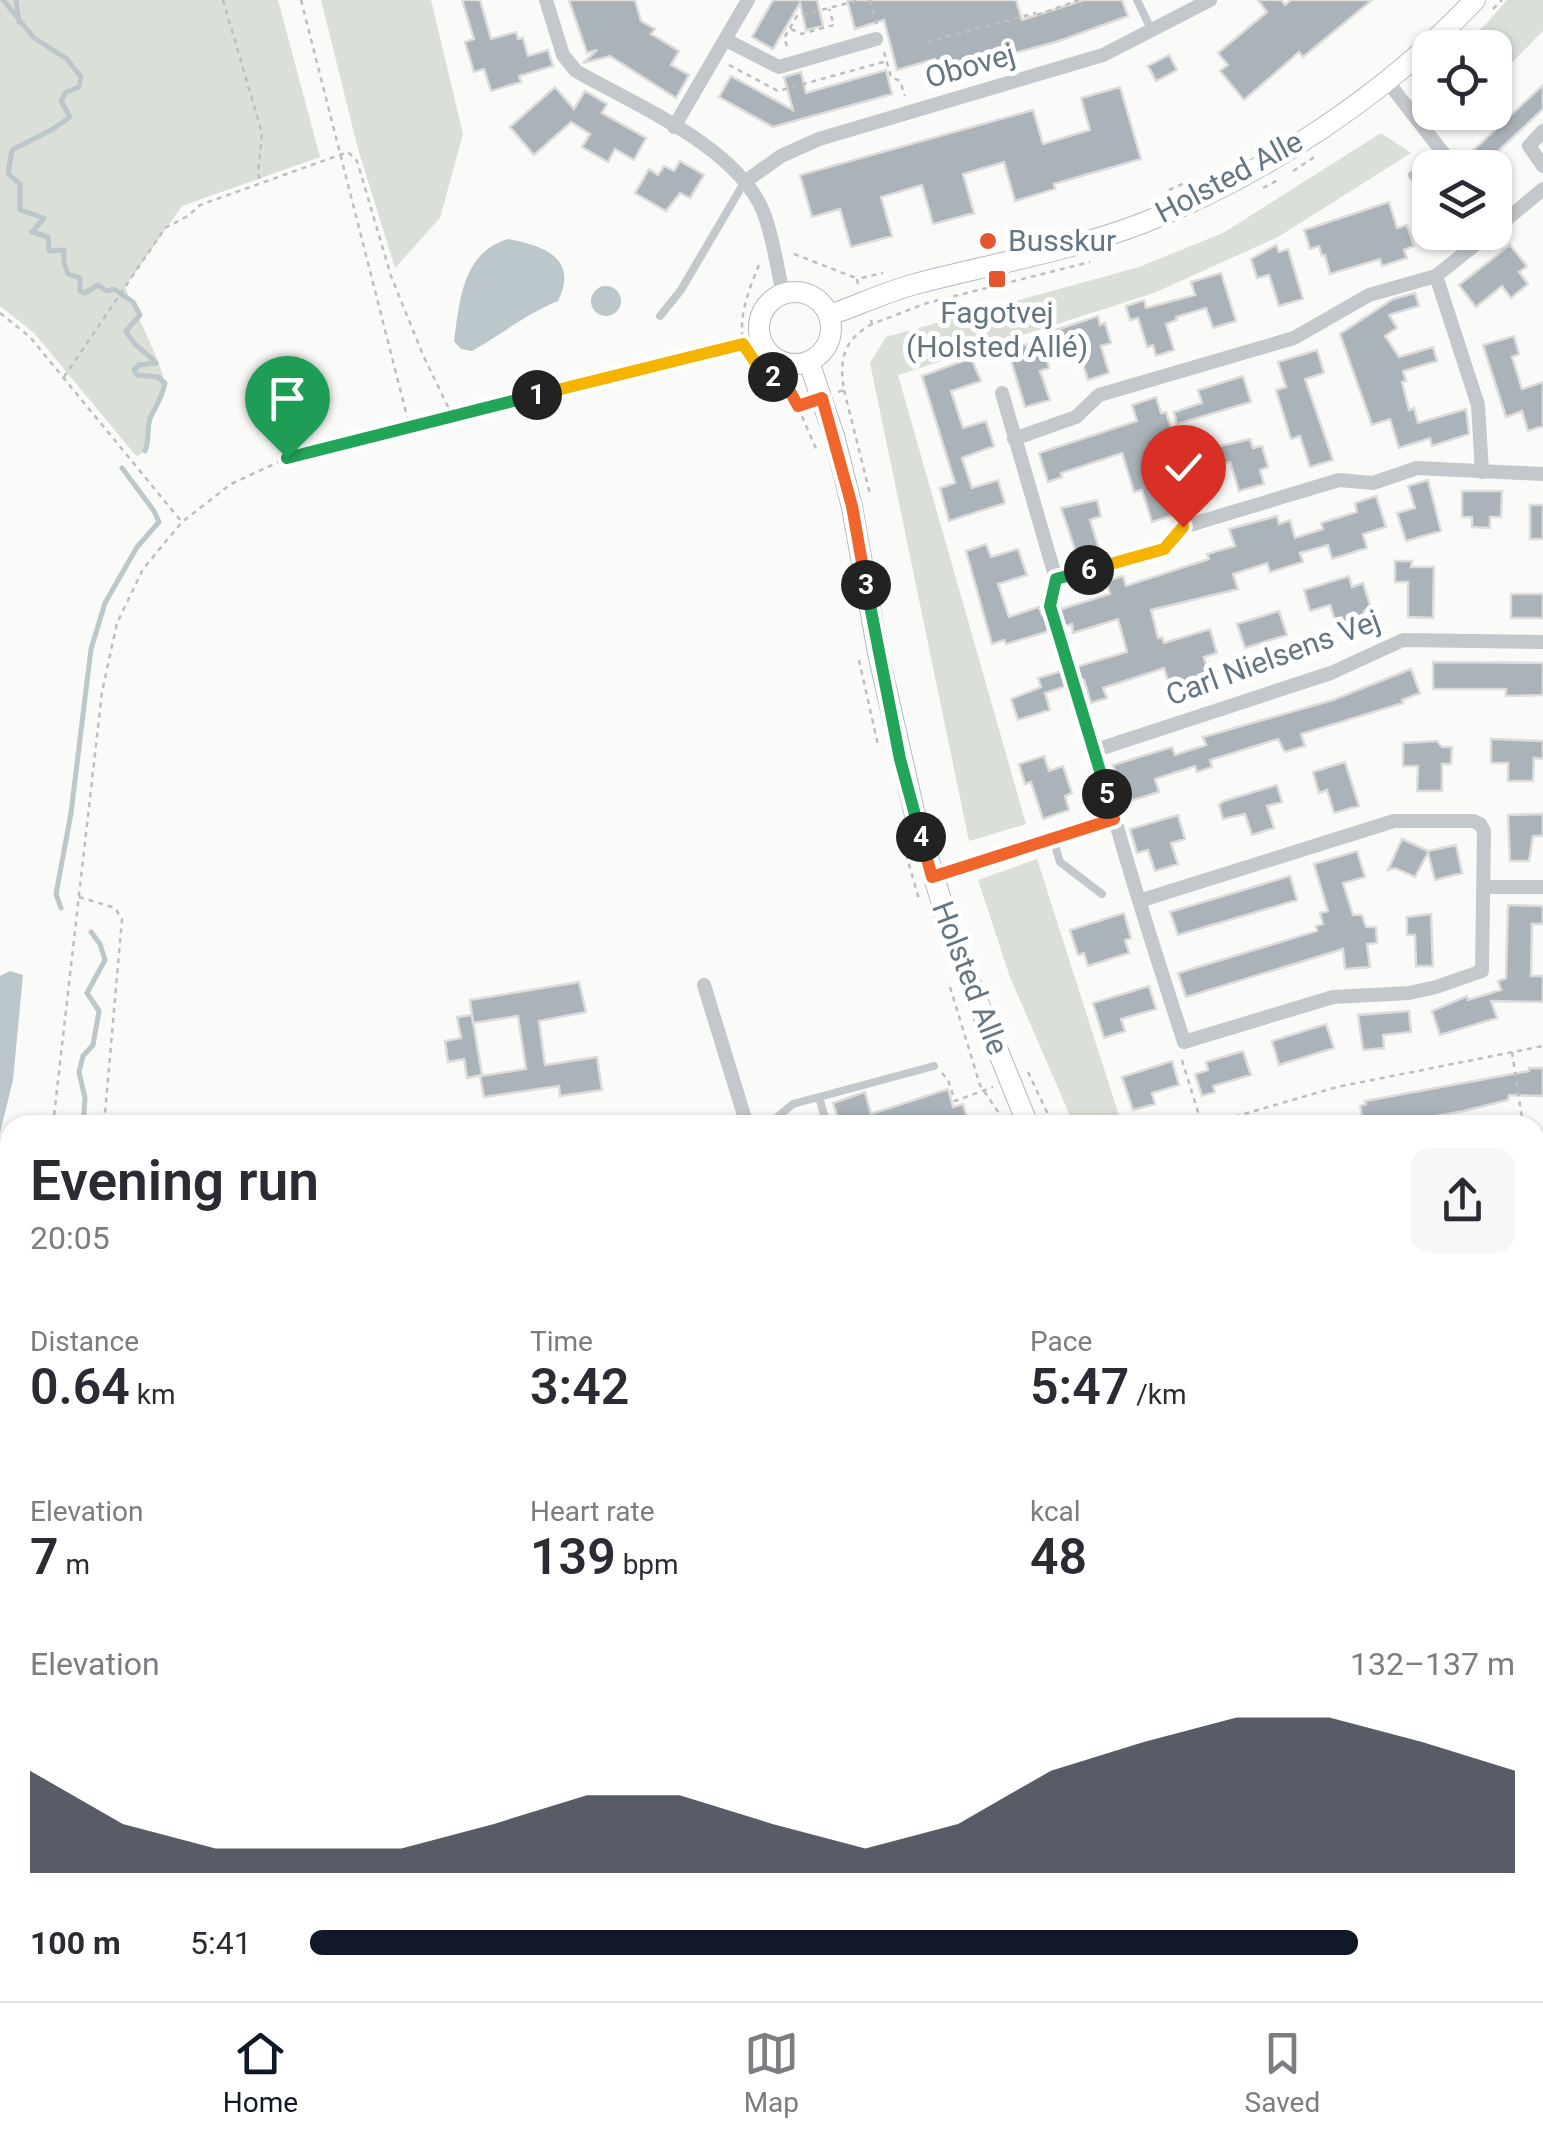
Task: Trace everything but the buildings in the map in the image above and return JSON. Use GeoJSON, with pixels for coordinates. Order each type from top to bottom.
{"type":"FeatureCollection","features":[{"type":"Feature","properties":{"kind":"street"},"geometry":{"type":"LineString","coordinates":[[546,0],[563,55],[576,70],[716,152],[746,181],[763,212],[783,294]]}},
{"type":"Feature","properties":{"kind":"street"},"geometry":{"type":"LineString","coordinates":[[674,128],[748,0]]}},
{"type":"Feature","properties":{"kind":"street","name":"Obovej"},"geometry":{"type":"LineString","coordinates":[[746,181],[800,146],[1096,58],[1210,0]]}},
{"type":"Feature","properties":{"kind":"street","name":"Holsted Alle"},"geometry":{"type":"LineString","coordinates":[[830,315],[910,286],[1067,247],[1142,223],[1222,188],[1293,148],[1387,81],[1475,0]]}},
{"type":"Feature","properties":{"kind":"street"},"geometry":{"type":"LineString","coordinates":[[726,40],[778,67],[880,42]]}},
{"type":"Feature","properties":{"kind":"street"},"geometry":{"type":"LineString","coordinates":[[1387,81],[1441,150]]}},
{"type":"Feature","properties":{"kind":"street"},"geometry":{"type":"LineString","coordinates":[[1543,131],[1529,146],[1543,166]]}},
{"type":"Feature","properties":{"kind":"street"},"geometry":{"type":"LineString","coordinates":[[1512,213],[1543,189]]}},
{"type":"Feature","properties":{"kind":"street"},"geometry":{"type":"LineString","coordinates":[[1014,439],[1076,418],[1098,394],[1294,338],[1369,296],[1436,276],[1467,250]]}},
{"type":"Feature","properties":{"kind":"street"},"geometry":{"type":"LineString","coordinates":[[1436,276],[1478,405],[1482,472]]}},
{"type":"Feature","properties":{"kind":"street"},"geometry":{"type":"LineString","coordinates":[[806,293],[816,298],[830,315],[832,326],[826,348],[809,362],[784,363],[751,340],[763,310],[783,294],[806,293]]}},
{"type":"Feature","properties":{"kind":"street","name":"Holsted Alle"},"geometry":{"type":"LineString","coordinates":[[809,362],[852,506],[900,759],[932,877],[974,995],[1023,1115]]}},
{"type":"Feature","properties":{"kind":"street"},"geometry":{"type":"LineString","coordinates":[[1002,394],[1056,579],[1164,549],[1183,527],[1340,480],[1374,483],[1417,468],[1543,474]]}},
{"type":"Feature","properties":{"kind":"street","name":"Carl Nielsens Vej"},"geometry":{"type":"LineString","coordinates":[[1096,750],[1331,673],[1403,640],[1543,642]]}},
{"type":"Feature","properties":{"kind":"street"},"geometry":{"type":"LineString","coordinates":[[1096,750],[1138,900],[1184,1042],[1334,996],[1409,993],[1482,970],[1484,831],[1473,821],[1394,820],[1138,900]]}},
{"type":"Feature","properties":{"kind":"street"},"geometry":{"type":"LineString","coordinates":[[932,877],[1114,819]]}},
{"type":"Feature","properties":{"kind":"street"},"geometry":{"type":"LineString","coordinates":[[1484,886],[1543,887]]}},
{"type":"Feature","properties":{"kind":"street"},"geometry":{"type":"LineString","coordinates":[[704,985],[745,1115]]}},
{"type":"Feature","properties":{"kind":"lane"},"geometry":{"type":"LineString","coordinates":[[1137,0],[1152,31]]}},
{"type":"Feature","properties":{"kind":"lane"},"geometry":{"type":"LineString","coordinates":[[660,316],[681,290],[746,181]]}},
{"type":"Feature","properties":{"kind":"lane"},"geometry":{"type":"LineString","coordinates":[[1053,839],[1060,862],[1102,894]]}},
{"type":"Feature","properties":{"kind":"lane"},"geometry":{"type":"LineString","coordinates":[[779,1115],[786,1108],[819,1097],[934,1066]]}},
{"type":"Feature","properties":{"kind":"lane"},"geometry":{"type":"LineString","coordinates":[[819,1097],[824,1115]]}},
{"type":"Feature","properties":{"kind":"path"},"geometry":{"type":"LineString","coordinates":[[223,0],[262,133],[258,174],[261,183]]}},
{"type":"Feature","properties":{"kind":"path"},"geometry":{"type":"LineString","coordinates":[[301,0],[410,428]]}},
{"type":"Feature","properties":{"kind":"path"},"geometry":{"type":"LineString","coordinates":[[792,63],[784,38],[797,16],[860,0]]}},
{"type":"Feature","properties":{"kind":"path"},"geometry":{"type":"LineString","coordinates":[[870,0],[891,77],[900,81],[910,112]]}},
{"type":"Feature","properties":{"kind":"path"},"geometry":{"type":"LineString","coordinates":[[927,42],[1079,0]]}},
{"type":"Feature","properties":{"kind":"path"},"geometry":{"type":"LineString","coordinates":[[790,29],[802,34],[834,26],[829,8]]}},
{"type":"Feature","properties":{"kind":"path"},"geometry":{"type":"LineString","coordinates":[[64,377],[166,228],[200,205],[348,152],[357,161],[391,276],[453,416]]}},
{"type":"Feature","properties":{"kind":"path"},"geometry":{"type":"LineString","coordinates":[[1156,196],[1201,175]]}},
{"type":"Feature","properties":{"kind":"path"},"geometry":{"type":"LineString","coordinates":[[844,390],[798,406],[786,384],[759,368],[751,340],[742,328],[754,278],[761,261],[797,253],[857,279],[890,271]]}},
{"type":"Feature","properties":{"kind":"path"},"geometry":{"type":"LineString","coordinates":[[857,279],[864,302]]}},
{"type":"Feature","properties":{"kind":"path"},"geometry":{"type":"LineString","coordinates":[[0,313],[30,337],[182,522]]}},
{"type":"Feature","properties":{"kind":"path"},"geometry":{"type":"LineString","coordinates":[[871,502],[840,360],[855,337],[872,324]]}},
{"type":"Feature","properties":{"kind":"path"},"geometry":{"type":"LineString","coordinates":[[54,1115],[102,692],[117,622],[142,569],[182,522],[231,484],[287,458],[751,340]]}},
{"type":"Feature","properties":{"kind":"path"},"geometry":{"type":"LineString","coordinates":[[1056,579],[1050,606],[1096,750]]}},
{"type":"Feature","properties":{"kind":"path"},"geometry":{"type":"LineString","coordinates":[[78,898],[115,908],[122,919],[105,1115]]}},
{"type":"Feature","properties":{"kind":"path"},"geometry":{"type":"LineString","coordinates":[[1184,1042],[1180,1056],[1201,1115]]}},
{"type":"Feature","properties":{"kind":"path"},"geometry":{"type":"LineString","coordinates":[[1238,1115],[1338,1086],[1543,1046]]}},
{"type":"Feature","properties":{"kind":"path"},"geometry":{"type":"LineString","coordinates":[[1512,1052],[1521,1115]]}},
{"type":"Feature","properties":{"kind":"path"},"geometry":{"type":"LineString","coordinates":[[1022,1060],[1048,1115]]}},
{"type":"Feature","properties":{"kind":"path"},"geometry":{"type":"LineString","coordinates":[[934,1066],[948,1080],[955,1101],[1008,1081]]}},
{"type":"Feature","properties":{"kind":"shaded area"},"geometry":{"type":"Polygon","coordinates":[[[0,0],[278,0],[320,157],[182,206],[125,287],[165,385],[149,421],[146,445],[137,457],[34,333],[0,306],[0,0]]]}},
{"type":"Feature","properties":{"kind":"shaded area"},"geometry":{"type":"Polygon","coordinates":[[[321,0],[431,0],[463,134],[440,218],[395,268],[358,149],[321,0]]]}},
{"type":"Feature","properties":{"kind":"shaded area"},"geometry":{"type":"Polygon","coordinates":[[[1507,0],[1543,0],[1543,31],[1512,63],[1512,30],[1479,30],[1507,0]]]}},
{"type":"Feature","properties":{"kind":"shaded area"},"geometry":{"type":"Polygon","coordinates":[[[1381,133],[1411,153],[1278,237],[1154,293],[898,375],[1026,824],[969,841],[870,363],[886,337],[1139,267],[1223,233],[1381,133]]]}},
{"type":"Feature","properties":{"kind":"shaded area"},"geometry":{"type":"Polygon","coordinates":[[[508,239],[545,250],[561,264],[564,274],[558,301],[472,351],[461,349],[454,341],[466,280],[481,255],[508,239]]]}},
{"type":"Feature","properties":{"kind":"shaded area"},"geometry":{"type":"Polygon","coordinates":[[[606,286],[617,290],[621,301],[617,312],[606,316],[595,312],[591,301],[595,290],[606,286]]]}},
{"type":"Feature","properties":{"kind":"shaded area"},"geometry":{"type":"Polygon","coordinates":[[[1037,859],[1119,1115],[1070,1115],[1010,977],[978,880],[1037,859]]]}},
{"type":"Feature","properties":{"kind":"shaded area"},"geometry":{"type":"Polygon","coordinates":[[[10,971],[23,975],[13,1080],[4,1115],[0,1115],[0,976],[10,971]]]}},
{"type":"Feature","properties":{"kind":"waterway"},"geometry":{"type":"LineString","coordinates":[[3,0],[34,38],[67,59],[81,77],[79,87],[66,92],[61,101],[70,117],[12,150],[8,174],[20,184],[20,210],[44,218],[32,232],[48,237],[49,251],[64,250],[68,274],[80,278],[80,291],[85,293],[98,285],[107,291],[114,289],[133,302],[140,315],[126,331],[156,363],[139,365],[134,370],[137,375],[158,377],[165,383],[150,420],[145,451]]}},
{"type":"Feature","properties":{"kind":"waterway"},"geometry":{"type":"LineString","coordinates":[[16,0],[19,22]]}},
{"type":"Feature","properties":{"kind":"waterway"},"geometry":{"type":"LineString","coordinates":[[61,908],[56,894],[71,813],[91,649],[105,603],[137,547],[159,522],[122,468]]}},
{"type":"Feature","properties":{"kind":"waterway"},"geometry":{"type":"LineString","coordinates":[[84,1115],[85,1098],[79,1072],[83,1056],[93,1045],[99,1011],[87,993],[105,960],[91,932]]}},
{"type":"Feature","properties":{"kind":"place","name":"Busskur"},"geometry":{"type":"Point","coordinates":[988,241]}},
{"type":"Feature","properties":{"kind":"place","name":"Fagotvej (Holsted Allé)"},"geometry":{"type":"Point","coordinates":[997,279]}},
{"type":"Feature","properties":{"kind":"route"},"geometry":{"type":"LineString","coordinates":[[287,458],[743,344],[759,368],[786,384],[798,406],[822,398],[852,506],[900,759],[932,877],[1114,819],[1050,606],[1056,579],[1164,549],[1183,527]]}}]}
